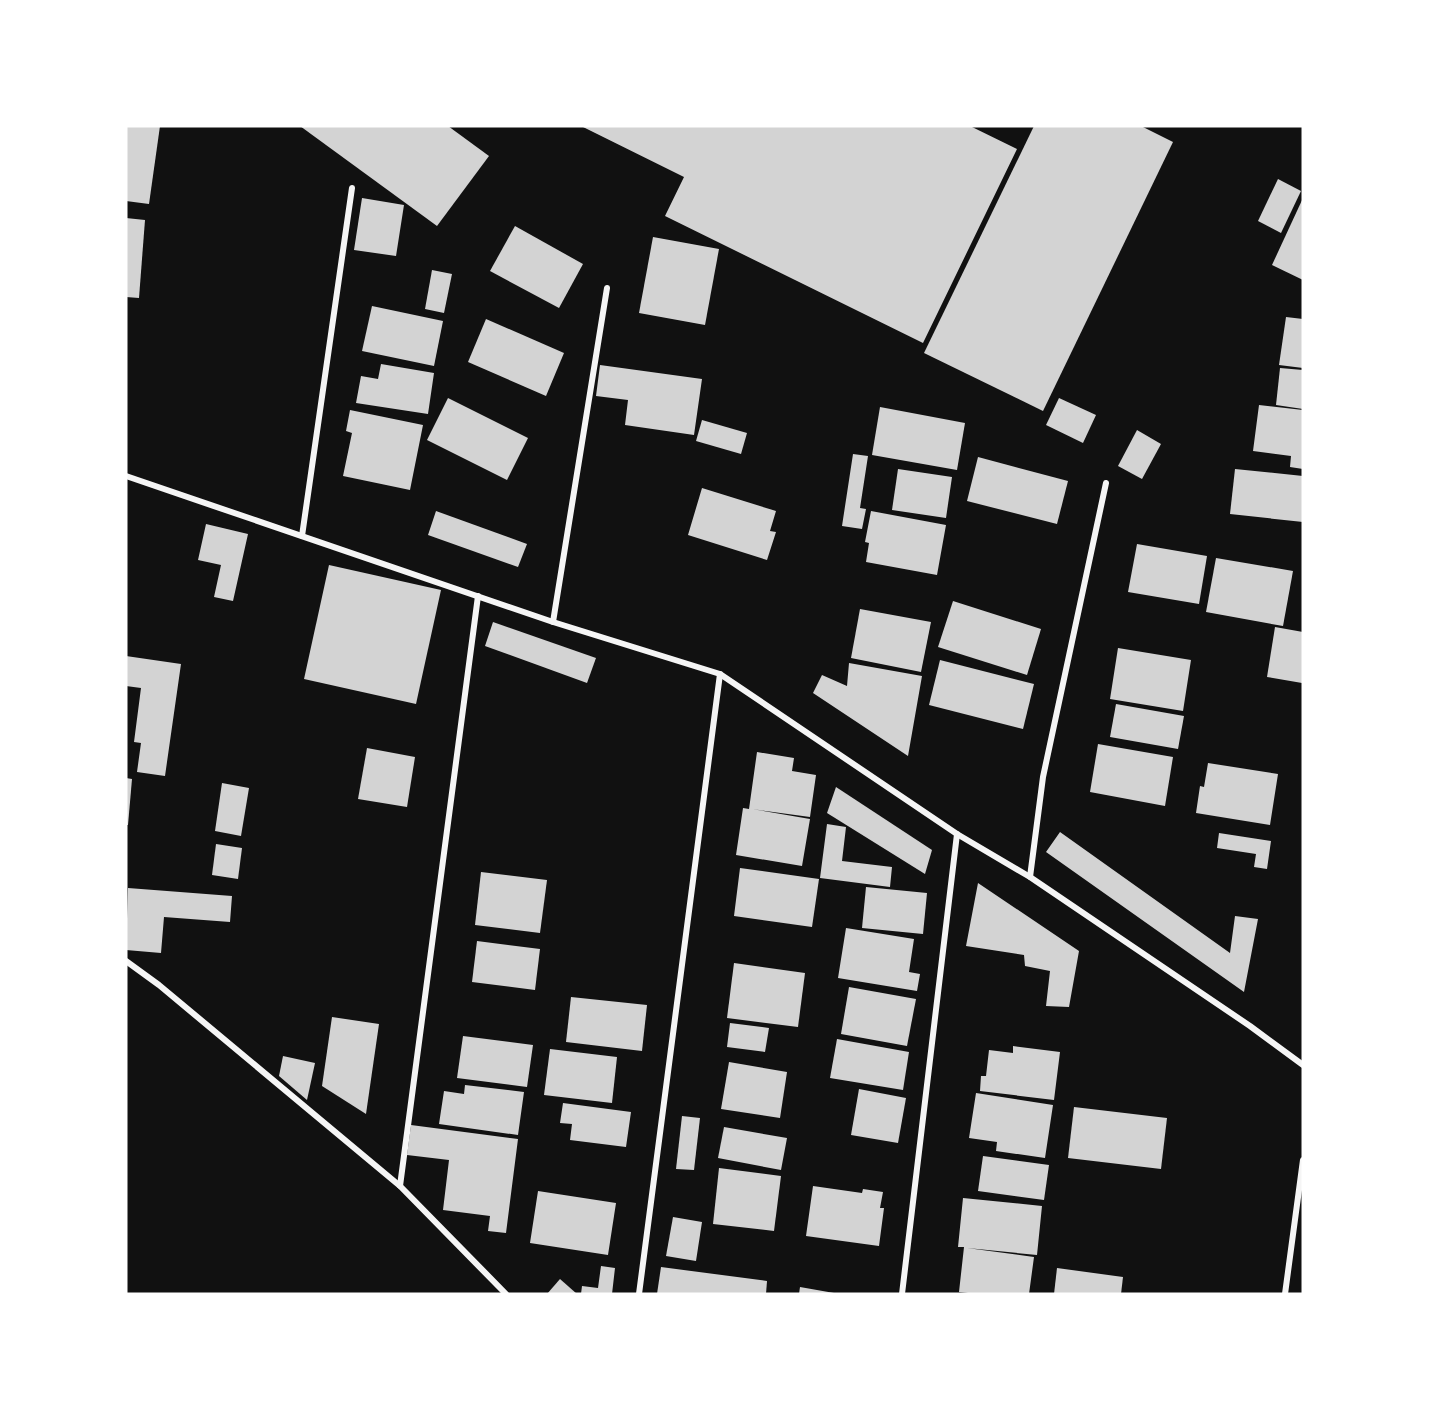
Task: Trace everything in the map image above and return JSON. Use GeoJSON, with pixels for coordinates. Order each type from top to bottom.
{"type":"FeatureCollection","features":[{"type":"Feature","properties":{"kind":"street"},"geometry":{"type":"LineString","coordinates":[[302,536],[352,188]]}},
{"type":"Feature","properties":{"kind":"street"},"geometry":{"type":"LineString","coordinates":[[553,622],[607,288]]}},
{"type":"Feature","properties":{"kind":"street"},"geometry":{"type":"LineString","coordinates":[[126,476],[553,622],[720,674],[957,834],[1030,876],[1250,1026],[1303,1065]]}},
{"type":"Feature","properties":{"kind":"street"},"geometry":{"type":"LineString","coordinates":[[1030,876],[1043,777],[1106,483]]}},
{"type":"Feature","properties":{"kind":"street"},"geometry":{"type":"LineString","coordinates":[[400,1186],[478,596]]}},
{"type":"Feature","properties":{"kind":"street"},"geometry":{"type":"LineString","coordinates":[[639,1294],[720,674]]}},
{"type":"Feature","properties":{"kind":"street"},"geometry":{"type":"LineString","coordinates":[[903,1294],[957,834]]}},
{"type":"Feature","properties":{"kind":"street"},"geometry":{"type":"LineString","coordinates":[[126,961],[159,985],[400,1186],[506,1294]]}},
{"type":"Feature","properties":{"kind":"street"},"geometry":{"type":"LineString","coordinates":[[1285,1294],[1303,1160]]}},
{"type":"Feature","properties":{"kind":"building"},"geometry":{"type":"Polygon","coordinates":[[[126,126],[160,126],[149,204],[126,201],[126,126]]]}},
{"type":"Feature","properties":{"kind":"building"},"geometry":{"type":"Polygon","coordinates":[[[300,126],[448,126],[489,156],[437,226],[300,126]]]}},
{"type":"Feature","properties":{"kind":"building"},"geometry":{"type":"Polygon","coordinates":[[[581,126],[970,126],[1017,149],[923,343],[665,216],[684,177],[581,126]]]}},
{"type":"Feature","properties":{"kind":"building"},"geometry":{"type":"Polygon","coordinates":[[[1034,126],[1141,126],[1173,142],[1043,411],[924,353],[1034,126]]]}},
{"type":"Feature","properties":{"kind":"building"},"geometry":{"type":"Polygon","coordinates":[[[1278,179],[1301,191],[1281,233],[1258,221],[1278,179]]]}},
{"type":"Feature","properties":{"kind":"building"},"geometry":{"type":"Polygon","coordinates":[[[362,198],[404,205],[396,256],[354,250],[362,198]]]}},
{"type":"Feature","properties":{"kind":"building"},"geometry":{"type":"Polygon","coordinates":[[[1303,198],[1303,280],[1272,265],[1303,198]]]}},
{"type":"Feature","properties":{"kind":"building"},"geometry":{"type":"Polygon","coordinates":[[[126,218],[145,220],[139,298],[126,297],[126,218]]]}},
{"type":"Feature","properties":{"kind":"building"},"geometry":{"type":"Polygon","coordinates":[[[515,226],[583,264],[559,308],[490,271],[515,226]]]}},
{"type":"Feature","properties":{"kind":"building"},"geometry":{"type":"Polygon","coordinates":[[[653,237],[719,249],[705,325],[639,313],[653,237]]]}},
{"type":"Feature","properties":{"kind":"building"},"geometry":{"type":"Polygon","coordinates":[[[432,270],[452,274],[444,313],[425,309],[432,270]]]}},
{"type":"Feature","properties":{"kind":"building"},"geometry":{"type":"Polygon","coordinates":[[[372,306],[443,321],[434,366],[362,351],[372,306]]]}},
{"type":"Feature","properties":{"kind":"building"},"geometry":{"type":"Polygon","coordinates":[[[1286,317],[1303,319],[1303,368],[1279,365],[1286,317]]]}},
{"type":"Feature","properties":{"kind":"building"},"geometry":{"type":"Polygon","coordinates":[[[486,319],[564,353],[546,396],[468,362],[486,319]]]}},
{"type":"Feature","properties":{"kind":"building"},"geometry":{"type":"Polygon","coordinates":[[[381,364],[434,373],[428,414],[356,403],[361,376],[378,379],[381,364]]]}},
{"type":"Feature","properties":{"kind":"building"},"geometry":{"type":"Polygon","coordinates":[[[600,365],[702,379],[694,435],[625,425],[628,400],[596,396],[600,365]]]}},
{"type":"Feature","properties":{"kind":"building"},"geometry":{"type":"Polygon","coordinates":[[[1280,368],[1303,370],[1303,409],[1276,405],[1280,368]]]}},
{"type":"Feature","properties":{"kind":"building"},"geometry":{"type":"Polygon","coordinates":[[[448,398],[528,438],[507,480],[427,440],[448,398]]]}},
{"type":"Feature","properties":{"kind":"building"},"geometry":{"type":"Polygon","coordinates":[[[1059,398],[1096,415],[1083,443],[1046,425],[1059,398]]]}},
{"type":"Feature","properties":{"kind":"building"},"geometry":{"type":"Polygon","coordinates":[[[1259,405],[1303,410],[1303,469],[1290,467],[1291,456],[1253,451],[1259,405]]]}},
{"type":"Feature","properties":{"kind":"building"},"geometry":{"type":"Polygon","coordinates":[[[880,407],[965,423],[957,470],[872,455],[880,407]]]}},
{"type":"Feature","properties":{"kind":"building"},"geometry":{"type":"Polygon","coordinates":[[[350,410],[423,425],[410,490],[343,476],[352,433],[346,431],[350,410]]]}},
{"type":"Feature","properties":{"kind":"building"},"geometry":{"type":"Polygon","coordinates":[[[702,420],[747,433],[741,454],[696,441],[702,420]]]}},
{"type":"Feature","properties":{"kind":"building"},"geometry":{"type":"Polygon","coordinates":[[[1137,430],[1161,444],[1142,479],[1118,466],[1137,430]]]}},
{"type":"Feature","properties":{"kind":"building"},"geometry":{"type":"Polygon","coordinates":[[[853,454],[868,456],[860,508],[866,509],[862,529],[842,526],[853,454]]]}},
{"type":"Feature","properties":{"kind":"building"},"geometry":{"type":"Polygon","coordinates":[[[978,457],[1068,481],[1057,524],[967,501],[978,457]]]}},
{"type":"Feature","properties":{"kind":"building"},"geometry":{"type":"Polygon","coordinates":[[[898,469],[952,477],[946,518],[892,510],[898,469]]]}},
{"type":"Feature","properties":{"kind":"building"},"geometry":{"type":"Polygon","coordinates":[[[1235,469],[1303,476],[1303,522],[1230,514],[1235,469]]]}},
{"type":"Feature","properties":{"kind":"building"},"geometry":{"type":"Polygon","coordinates":[[[702,488],[776,511],[770,531],[776,532],[767,560],[688,535],[702,488]]]}},
{"type":"Feature","properties":{"kind":"building"},"geometry":{"type":"Polygon","coordinates":[[[436,511],[527,544],[518,567],[428,535],[436,511]]]}},
{"type":"Feature","properties":{"kind":"building"},"geometry":{"type":"Polygon","coordinates":[[[871,511],[946,525],[937,575],[866,562],[869,543],[865,542],[871,511]]]}},
{"type":"Feature","properties":{"kind":"building"},"geometry":{"type":"Polygon","coordinates":[[[206,524],[248,534],[233,601],[214,597],[221,565],[198,560],[206,524]]]}},
{"type":"Feature","properties":{"kind":"building"},"geometry":{"type":"Polygon","coordinates":[[[1137,544],[1207,556],[1199,604],[1128,592],[1137,544]]]}},
{"type":"Feature","properties":{"kind":"building"},"geometry":{"type":"Polygon","coordinates":[[[1216,558],[1293,571],[1283,626],[1206,612],[1216,558]]]}},
{"type":"Feature","properties":{"kind":"building"},"geometry":{"type":"Polygon","coordinates":[[[329,565],[441,590],[416,704],[304,679],[329,565]]]}},
{"type":"Feature","properties":{"kind":"building"},"geometry":{"type":"Polygon","coordinates":[[[953,601],[1041,629],[1027,675],[938,647],[953,601]]]}},
{"type":"Feature","properties":{"kind":"building"},"geometry":{"type":"Polygon","coordinates":[[[860,609],[931,622],[921,672],[851,658],[860,609]]]}},
{"type":"Feature","properties":{"kind":"building"},"geometry":{"type":"Polygon","coordinates":[[[493,622],[596,658],[587,683],[485,646],[493,622]]]}},
{"type":"Feature","properties":{"kind":"building"},"geometry":{"type":"Polygon","coordinates":[[[1275,627],[1303,632],[1302,683],[1267,677],[1275,627]]]}},
{"type":"Feature","properties":{"kind":"building"},"geometry":{"type":"Polygon","coordinates":[[[1118,648],[1191,660],[1183,711],[1110,699],[1118,648]]]}},
{"type":"Feature","properties":{"kind":"building"},"geometry":{"type":"Polygon","coordinates":[[[126,656],[181,664],[165,776],[137,772],[141,743],[134,742],[141,688],[126,686],[126,656]]]}},
{"type":"Feature","properties":{"kind":"building"},"geometry":{"type":"Polygon","coordinates":[[[940,660],[1034,684],[1023,729],[929,705],[940,660]]]}},
{"type":"Feature","properties":{"kind":"building"},"geometry":{"type":"Polygon","coordinates":[[[849,663],[922,676],[908,756],[813,693],[822,675],[847,686],[849,663]]]}},
{"type":"Feature","properties":{"kind":"building"},"geometry":{"type":"Polygon","coordinates":[[[1116,704],[1184,716],[1178,749],[1110,737],[1116,704]]]}},
{"type":"Feature","properties":{"kind":"building"},"geometry":{"type":"Polygon","coordinates":[[[1098,744],[1173,757],[1165,806],[1090,792],[1098,744]]]}},
{"type":"Feature","properties":{"kind":"building"},"geometry":{"type":"Polygon","coordinates":[[[367,748],[415,757],[407,807],[358,799],[367,748]]]}},
{"type":"Feature","properties":{"kind":"building"},"geometry":{"type":"Polygon","coordinates":[[[757,752],[794,758],[792,771],[816,775],[810,817],[752,809],[810,819],[802,866],[736,855],[743,808],[749,809],[757,752]]]}},
{"type":"Feature","properties":{"kind":"building"},"geometry":{"type":"Polygon","coordinates":[[[1208,763],[1278,774],[1270,825],[1196,813],[1200,786],[1204,787],[1208,763]]]}},
{"type":"Feature","properties":{"kind":"building"},"geometry":{"type":"Polygon","coordinates":[[[126,778],[132,779],[128,825],[126,825],[126,778]]]}},
{"type":"Feature","properties":{"kind":"building"},"geometry":{"type":"Polygon","coordinates":[[[222,783],[249,788],[241,836],[215,831],[222,783]]]}},
{"type":"Feature","properties":{"kind":"building"},"geometry":{"type":"Polygon","coordinates":[[[836,787],[932,850],[925,874],[827,813],[836,787]]]}},
{"type":"Feature","properties":{"kind":"building"},"geometry":{"type":"Polygon","coordinates":[[[827,824],[846,827],[842,861],[892,867],[890,887],[820,878],[827,824]]]}},
{"type":"Feature","properties":{"kind":"building"},"geometry":{"type":"Polygon","coordinates":[[[1060,832],[1230,953],[1235,916],[1258,919],[1244,992],[1046,852],[1060,832]]]}},
{"type":"Feature","properties":{"kind":"building"},"geometry":{"type":"Polygon","coordinates":[[[1219,833],[1271,841],[1267,869],[1254,867],[1256,854],[1217,848],[1219,833]]]}},
{"type":"Feature","properties":{"kind":"building"},"geometry":{"type":"Polygon","coordinates":[[[216,844],[242,848],[238,879],[212,875],[216,844]]]}},
{"type":"Feature","properties":{"kind":"building"},"geometry":{"type":"Polygon","coordinates":[[[740,868],[819,879],[812,927],[734,916],[740,868]]]}},
{"type":"Feature","properties":{"kind":"building"},"geometry":{"type":"Polygon","coordinates":[[[481,872],[547,880],[540,933],[475,925],[481,872]]]}},
{"type":"Feature","properties":{"kind":"building"},"geometry":{"type":"Polygon","coordinates":[[[978,883],[1079,951],[1069,1007],[1046,1006],[1050,971],[1025,966],[1024,955],[966,946],[978,883]]]}},
{"type":"Feature","properties":{"kind":"building"},"geometry":{"type":"Polygon","coordinates":[[[866,887],[927,893],[923,934],[862,928],[866,887]]]}},
{"type":"Feature","properties":{"kind":"building"},"geometry":{"type":"Polygon","coordinates":[[[128,888],[232,896],[230,922],[164,917],[161,953],[126,950],[128,888]]]}},
{"type":"Feature","properties":{"kind":"building"},"geometry":{"type":"Polygon","coordinates":[[[846,928],[914,939],[909,972],[920,974],[917,991],[838,978],[846,928]]]}},
{"type":"Feature","properties":{"kind":"building"},"geometry":{"type":"Polygon","coordinates":[[[477,941],[540,949],[535,990],[472,982],[477,941]]]}},
{"type":"Feature","properties":{"kind":"building"},"geometry":{"type":"Polygon","coordinates":[[[734,963],[805,973],[798,1027],[727,1018],[734,963]]]}},
{"type":"Feature","properties":{"kind":"building"},"geometry":{"type":"Polygon","coordinates":[[[849,987],[916,999],[907,1046],[841,1034],[849,987]]]}},
{"type":"Feature","properties":{"kind":"building"},"geometry":{"type":"Polygon","coordinates":[[[571,997],[647,1005],[642,1051],[566,1042],[571,997]]]}},
{"type":"Feature","properties":{"kind":"building"},"geometry":{"type":"Polygon","coordinates":[[[332,1017],[379,1024],[366,1114],[322,1086],[332,1017]]]}},
{"type":"Feature","properties":{"kind":"building"},"geometry":{"type":"Polygon","coordinates":[[[730,1023],[769,1028],[765,1052],[727,1047],[730,1023]]]}},
{"type":"Feature","properties":{"kind":"building"},"geometry":{"type":"Polygon","coordinates":[[[463,1036],[533,1045],[527,1087],[457,1078],[463,1036]]]}},
{"type":"Feature","properties":{"kind":"building"},"geometry":{"type":"Polygon","coordinates":[[[837,1039],[909,1052],[903,1090],[830,1078],[837,1039]]]}},
{"type":"Feature","properties":{"kind":"building"},"geometry":{"type":"Polygon","coordinates":[[[1013,1046],[1060,1052],[1054,1100],[980,1091],[981,1076],[986,1076],[989,1050],[1013,1053],[1013,1046]]]}},
{"type":"Feature","properties":{"kind":"building"},"geometry":{"type":"Polygon","coordinates":[[[550,1049],[617,1057],[612,1103],[544,1095],[550,1049]]]}},
{"type":"Feature","properties":{"kind":"building"},"geometry":{"type":"Polygon","coordinates":[[[283,1056],[315,1063],[307,1100],[279,1076],[283,1056]]]}},
{"type":"Feature","properties":{"kind":"building"},"geometry":{"type":"Polygon","coordinates":[[[729,1062],[787,1072],[780,1118],[721,1109],[729,1062]]]}},
{"type":"Feature","properties":{"kind":"building"},"geometry":{"type":"Polygon","coordinates":[[[465,1085],[524,1092],[518,1135],[439,1124],[444,1091],[464,1094],[465,1085]]]}},
{"type":"Feature","properties":{"kind":"building"},"geometry":{"type":"Polygon","coordinates":[[[859,1089],[906,1098],[898,1143],[851,1135],[859,1089]]]}},
{"type":"Feature","properties":{"kind":"building"},"geometry":{"type":"Polygon","coordinates":[[[976,1093],[1053,1105],[1045,1158],[996,1151],[997,1142],[969,1138],[976,1093]]]}},
{"type":"Feature","properties":{"kind":"building"},"geometry":{"type":"Polygon","coordinates":[[[563,1103],[631,1112],[626,1147],[570,1140],[572,1124],[560,1123],[563,1103]]]}},
{"type":"Feature","properties":{"kind":"building"},"geometry":{"type":"Polygon","coordinates":[[[1074,1107],[1167,1118],[1161,1169],[1068,1158],[1074,1107]]]}},
{"type":"Feature","properties":{"kind":"building"},"geometry":{"type":"Polygon","coordinates":[[[682,1116],[700,1118],[694,1170],[676,1169],[682,1116]]]}},
{"type":"Feature","properties":{"kind":"building"},"geometry":{"type":"Polygon","coordinates":[[[411,1125],[518,1139],[506,1233],[488,1231],[490,1216],[443,1210],[449,1160],[407,1155],[411,1125]]]}},
{"type":"Feature","properties":{"kind":"building"},"geometry":{"type":"Polygon","coordinates":[[[724,1127],[787,1138],[781,1170],[718,1158],[724,1127]]]}},
{"type":"Feature","properties":{"kind":"building"},"geometry":{"type":"Polygon","coordinates":[[[983,1156],[1049,1165],[1044,1200],[978,1191],[983,1156]]]}},
{"type":"Feature","properties":{"kind":"building"},"geometry":{"type":"Polygon","coordinates":[[[719,1168],[781,1176],[774,1231],[713,1224],[719,1168]]]}},
{"type":"Feature","properties":{"kind":"building"},"geometry":{"type":"Polygon","coordinates":[[[813,1186],[862,1193],[863,1189],[883,1192],[880,1208],[884,1208],[879,1246],[806,1236],[813,1186]]]}},
{"type":"Feature","properties":{"kind":"building"},"geometry":{"type":"Polygon","coordinates":[[[538,1191],[616,1203],[608,1255],[530,1243],[538,1191]]]}},
{"type":"Feature","properties":{"kind":"building"},"geometry":{"type":"Polygon","coordinates":[[[963,1198],[1042,1206],[1037,1255],[967,1248],[1034,1257],[1029,1294],[959,1292],[964,1247],[958,1247],[963,1198]]]}},
{"type":"Feature","properties":{"kind":"building"},"geometry":{"type":"Polygon","coordinates":[[[673,1217],[702,1222],[696,1261],[666,1256],[673,1217]]]}},
{"type":"Feature","properties":{"kind":"building"},"geometry":{"type":"Polygon","coordinates":[[[601,1266],[615,1268],[612,1294],[581,1294],[582,1286],[598,1288],[601,1266]]]}},
{"type":"Feature","properties":{"kind":"building"},"geometry":{"type":"Polygon","coordinates":[[[661,1267],[767,1281],[766,1294],[657,1294],[661,1267]]]}},
{"type":"Feature","properties":{"kind":"building"},"geometry":{"type":"Polygon","coordinates":[[[1057,1268],[1123,1277],[1121,1294],[1054,1294],[1057,1268]]]}},
{"type":"Feature","properties":{"kind":"building"},"geometry":{"type":"Polygon","coordinates":[[[560,1279],[577,1294],[547,1294],[560,1279]]]}},
{"type":"Feature","properties":{"kind":"building"},"geometry":{"type":"Polygon","coordinates":[[[800,1287],[834,1293],[834,1294],[799,1294],[800,1287]]]}}]}
